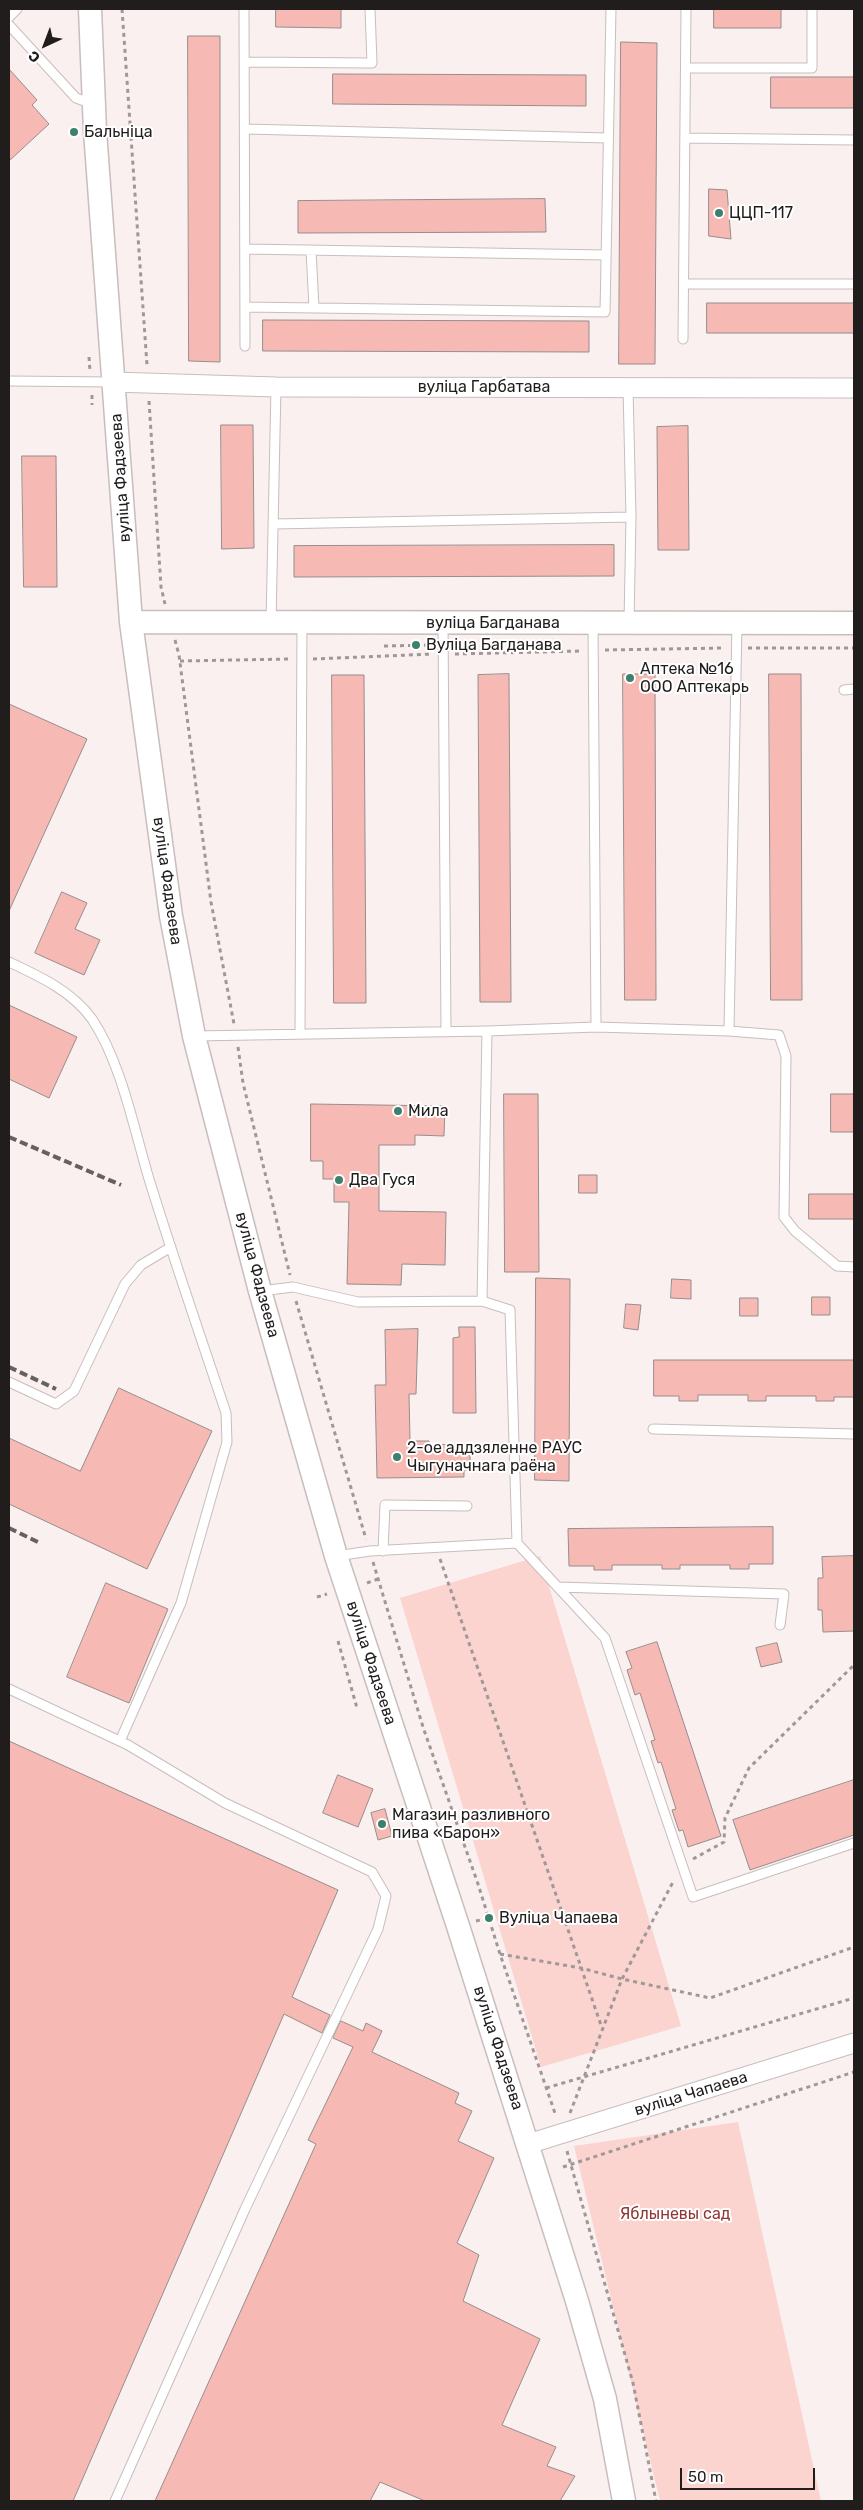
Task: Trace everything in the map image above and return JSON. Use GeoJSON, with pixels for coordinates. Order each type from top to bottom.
{"type":"FeatureCollection","features":[{"type":"Feature","properties":{"kind":"street","name":"вуліца Фадзеева"},"geometry":{"type":"LineString","coordinates":[[90,9],[94,104],[131,622],[171,916],[194,1036],[260,1291],[336,1556],[528,2144],[605,2399],[624,2501]]}},
{"type":"Feature","properties":{"kind":"street","name":"вуліца Гарбатава"},"geometry":{"type":"LineString","coordinates":[[113,382],[276,387],[854,388]]}},
{"type":"Feature","properties":{"kind":"street","name":"вуліца Багданава"},"geometry":{"type":"LineString","coordinates":[[131,622],[854,623]]}},
{"type":"Feature","properties":{"kind":"street","name":"вуліца Чапаева"},"geometry":{"type":"LineString","coordinates":[[528,2144],[854,2044]]}},
{"type":"Feature","properties":{"kind":"lane"},"geometry":{"type":"LineString","coordinates":[[9,16],[17,9]]}},
{"type":"Feature","properties":{"kind":"lane"},"geometry":{"type":"LineString","coordinates":[[244,9],[245,346]]}},
{"type":"Feature","properties":{"kind":"lane"},"geometry":{"type":"LineString","coordinates":[[244,62],[372,63],[370,9]]}},
{"type":"Feature","properties":{"kind":"lane"},"geometry":{"type":"LineString","coordinates":[[245,307],[605,312],[611,9]]}},
{"type":"Feature","properties":{"kind":"lane"},"geometry":{"type":"LineString","coordinates":[[683,339],[686,9]]}},
{"type":"Feature","properties":{"kind":"lane"},"geometry":{"type":"LineString","coordinates":[[686,68],[812,68],[812,9]]}},
{"type":"Feature","properties":{"kind":"lane"},"geometry":{"type":"LineString","coordinates":[[9,25],[76,98],[94,104]]}},
{"type":"Feature","properties":{"kind":"lane"},"geometry":{"type":"LineString","coordinates":[[245,129],[608,138]]}},
{"type":"Feature","properties":{"kind":"lane"},"geometry":{"type":"LineString","coordinates":[[685,138],[854,140]]}},
{"type":"Feature","properties":{"kind":"lane"},"geometry":{"type":"LineString","coordinates":[[245,249],[606,255]]}},
{"type":"Feature","properties":{"kind":"lane"},"geometry":{"type":"LineString","coordinates":[[311,250],[314,308]]}},
{"type":"Feature","properties":{"kind":"lane"},"geometry":{"type":"LineString","coordinates":[[684,284],[854,284]]}},
{"type":"Feature","properties":{"kind":"lane"},"geometry":{"type":"LineString","coordinates":[[9,381],[113,382]]}},
{"type":"Feature","properties":{"kind":"lane"},"geometry":{"type":"LineString","coordinates":[[271,622],[276,387]]}},
{"type":"Feature","properties":{"kind":"lane"},"geometry":{"type":"LineString","coordinates":[[628,387],[631,517],[629,623]]}},
{"type":"Feature","properties":{"kind":"lane"},"geometry":{"type":"LineString","coordinates":[[274,524],[631,517]]}},
{"type":"Feature","properties":{"kind":"lane"},"geometry":{"type":"LineString","coordinates":[[300,1034],[302,622]]}},
{"type":"Feature","properties":{"kind":"lane"},"geometry":{"type":"LineString","coordinates":[[443,623],[446,1032]]}},
{"type":"Feature","properties":{"kind":"lane"},"geometry":{"type":"LineString","coordinates":[[593,623],[596,1027]]}},
{"type":"Feature","properties":{"kind":"lane"},"geometry":{"type":"LineString","coordinates":[[729,1031],[737,623]]}},
{"type":"Feature","properties":{"kind":"lane"},"geometry":{"type":"LineString","coordinates":[[844,690],[854,689]]}},
{"type":"Feature","properties":{"kind":"lane"},"geometry":{"type":"LineString","coordinates":[[9,962],[43,978],[75,1000],[92,1019],[112,1057],[171,1247],[226,1413],[227,1442],[181,1603],[120,1741]]}},
{"type":"Feature","properties":{"kind":"lane"},"geometry":{"type":"LineString","coordinates":[[194,1036],[446,1032],[596,1027],[729,1031],[778,1036],[786,1056],[784,1217],[795,1231],[837,1266],[854,1267]]}},
{"type":"Feature","properties":{"kind":"lane"},"geometry":{"type":"LineString","coordinates":[[482,1301],[487,1031]]}},
{"type":"Feature","properties":{"kind":"lane"},"geometry":{"type":"LineString","coordinates":[[9,1382],[56,1404],[74,1391],[125,1284],[141,1265],[171,1247]]}},
{"type":"Feature","properties":{"kind":"lane"},"geometry":{"type":"LineString","coordinates":[[260,1291],[293,1287],[358,1302],[482,1301],[510,1310],[517,1542],[605,1638],[694,1897],[854,1843]]}},
{"type":"Feature","properties":{"kind":"lane"},"geometry":{"type":"LineString","coordinates":[[653,1429],[854,1434]]}},
{"type":"Feature","properties":{"kind":"lane"},"geometry":{"type":"LineString","coordinates":[[384,1551],[385,1505],[467,1506]]}},
{"type":"Feature","properties":{"kind":"lane"},"geometry":{"type":"LineString","coordinates":[[336,1556],[517,1542]]}},
{"type":"Feature","properties":{"kind":"lane"},"geometry":{"type":"LineString","coordinates":[[559,1587],[784,1594],[780,1625]]}},
{"type":"Feature","properties":{"kind":"lane"},"geometry":{"type":"LineString","coordinates":[[9,1689],[120,1741],[225,1804],[372,1872],[386,1896],[378,1929],[245,2209],[115,2501]]}},
{"type":"Feature","properties":{"kind":"path"},"geometry":{"type":"LineString","coordinates":[[122,9],[161,586],[166,607]]}},
{"type":"Feature","properties":{"kind":"path"},"geometry":{"type":"LineString","coordinates":[[174,636],[180,661],[211,902],[236,1034],[243,1083],[293,1287],[422,1727],[478,1884],[572,2165],[633,2383],[656,2501]]}},
{"type":"Feature","properties":{"kind":"path"},"geometry":{"type":"LineString","coordinates":[[384,646],[444,650],[593,651],[854,648]]}},
{"type":"Feature","properties":{"kind":"path"},"geometry":{"type":"LineString","coordinates":[[180,661],[301,659],[444,650]]}},
{"type":"Feature","properties":{"kind":"path"},"geometry":{"type":"LineString","coordinates":[[436,1548],[602,2028]]}},
{"type":"Feature","properties":{"kind":"path"},"geometry":{"type":"LineString","coordinates":[[366,1582],[378,1579]]}},
{"type":"Feature","properties":{"kind":"path"},"geometry":{"type":"LineString","coordinates":[[317,1597],[327,1594]]}},
{"type":"Feature","properties":{"kind":"path"},"geometry":{"type":"LineString","coordinates":[[338,1641],[357,1708]]}},
{"type":"Feature","properties":{"kind":"path"},"geometry":{"type":"LineString","coordinates":[[500,1954],[581,1968],[710,1998],[854,1947]]}},
{"type":"Feature","properties":{"kind":"path"},"geometry":{"type":"LineString","coordinates":[[546,2088],[854,1998]]}},
{"type":"Feature","properties":{"kind":"path"},"geometry":{"type":"LineString","coordinates":[[563,2167],[854,2072]]}},
{"type":"Feature","properties":{"kind":"green space"},"geometry":{"type":"Polygon","coordinates":[[[540,1556],[681,2026],[541,2067],[400,1598],[540,1556]]]}},
{"type":"Feature","properties":{"kind":"green space","name":"Яблыневы сад"},"geometry":{"type":"Polygon","coordinates":[[[738,2122],[821,2501],[660,2501],[574,2146],[738,2122]]]}},
{"type":"Feature","properties":{"kind":"building"},"geometry":{"type":"Polygon","coordinates":[[[276,9],[341,9],[341,28],[276,27],[276,9]]]}},
{"type":"Feature","properties":{"kind":"building"},"geometry":{"type":"Polygon","coordinates":[[[714,9],[781,9],[781,28],[714,28],[714,9]]]}},
{"type":"Feature","properties":{"kind":"building"},"geometry":{"type":"Polygon","coordinates":[[[188,36],[220,36],[220,362],[189,361],[188,36]]]}},
{"type":"Feature","properties":{"kind":"building"},"geometry":{"type":"Polygon","coordinates":[[[621,42],[657,43],[655,364],[619,364],[621,42]]]}},
{"type":"Feature","properties":{"kind":"building"},"geometry":{"type":"Polygon","coordinates":[[[9,69],[37,100],[32,105],[49,124],[9,161],[9,69]]]}},
{"type":"Feature","properties":{"kind":"building"},"geometry":{"type":"Polygon","coordinates":[[[333,74],[586,75],[586,106],[333,104],[333,74]]]}},
{"type":"Feature","properties":{"kind":"building"},"geometry":{"type":"Polygon","coordinates":[[[771,77],[854,77],[854,108],[771,108],[771,77]]]}},
{"type":"Feature","properties":{"kind":"building","name":"ЦЦП-117"},"geometry":{"type":"Polygon","coordinates":[[[709,189],[727,190],[731,239],[709,236],[709,189]]]}},
{"type":"Feature","properties":{"kind":"building"},"geometry":{"type":"Polygon","coordinates":[[[545,199],[546,232],[298,233],[298,201],[545,199]]]}},
{"type":"Feature","properties":{"kind":"building"},"geometry":{"type":"Polygon","coordinates":[[[707,303],[854,303],[854,333],[707,333],[707,303]]]}},
{"type":"Feature","properties":{"kind":"building"},"geometry":{"type":"Polygon","coordinates":[[[263,320],[589,321],[589,352],[263,351],[263,320]]]}},
{"type":"Feature","properties":{"kind":"building"},"geometry":{"type":"Polygon","coordinates":[[[221,425],[253,425],[254,548],[222,549],[221,425]]]}},
{"type":"Feature","properties":{"kind":"building"},"geometry":{"type":"Polygon","coordinates":[[[688,426],[689,550],[658,550],[657,427],[688,426]]]}},
{"type":"Feature","properties":{"kind":"building"},"geometry":{"type":"Polygon","coordinates":[[[22,456],[56,456],[57,587],[24,587],[22,456]]]}},
{"type":"Feature","properties":{"kind":"building"},"geometry":{"type":"Polygon","coordinates":[[[614,545],[614,576],[294,577],[294,546],[614,545]]]}},
{"type":"Feature","properties":{"kind":"building"},"geometry":{"type":"Polygon","coordinates":[[[509,674],[511,1002],[480,1002],[478,675],[509,674]]]}},
{"type":"Feature","properties":{"kind":"building"},"geometry":{"type":"Polygon","coordinates":[[[623,674],[655,674],[656,1000],[625,1000],[623,674]]]}},
{"type":"Feature","properties":{"kind":"building"},"geometry":{"type":"Polygon","coordinates":[[[769,674],[801,674],[802,1000],[771,1000],[769,674]]]}},
{"type":"Feature","properties":{"kind":"building"},"geometry":{"type":"Polygon","coordinates":[[[332,675],[364,675],[366,1003],[334,1003],[332,675]]]}},
{"type":"Feature","properties":{"kind":"building"},"geometry":{"type":"Polygon","coordinates":[[[9,704],[87,739],[9,911],[9,704]]]}},
{"type":"Feature","properties":{"kind":"building"},"geometry":{"type":"Polygon","coordinates":[[[62,892],[87,903],[75,929],[100,940],[84,975],[35,953],[62,892]]]}},
{"type":"Feature","properties":{"kind":"building"},"geometry":{"type":"Polygon","coordinates":[[[9,1005],[77,1037],[49,1098],[9,1079],[9,1005]]]}},
{"type":"Feature","properties":{"kind":"building"},"geometry":{"type":"Polygon","coordinates":[[[504,1094],[538,1094],[539,1272],[505,1272],[504,1094]]]}},
{"type":"Feature","properties":{"kind":"building"},"geometry":{"type":"Polygon","coordinates":[[[831,1094],[854,1094],[854,1132],[831,1132],[831,1094]]]}},
{"type":"Feature","properties":{"kind":"building"},"geometry":{"type":"Polygon","coordinates":[[[311,1104],[445,1106],[444,1136],[415,1135],[415,1145],[379,1145],[379,1211],[446,1212],[445,1265],[402,1264],[401,1285],[347,1284],[349,1202],[334,1202],[334,1179],[323,1179],[323,1161],[311,1161],[311,1104]]]}},
{"type":"Feature","properties":{"kind":"building"},"geometry":{"type":"Polygon","coordinates":[[[579,1175],[597,1175],[597,1193],[579,1193],[579,1175]]]}},
{"type":"Feature","properties":{"kind":"building"},"geometry":{"type":"Polygon","coordinates":[[[809,1194],[854,1194],[854,1219],[809,1219],[809,1194]]]}},
{"type":"Feature","properties":{"kind":"building"},"geometry":{"type":"Polygon","coordinates":[[[536,1278],[570,1279],[569,1481],[535,1480],[536,1278]]]}},
{"type":"Feature","properties":{"kind":"building"},"geometry":{"type":"Polygon","coordinates":[[[672,1279],[691,1280],[691,1299],[671,1298],[672,1279]]]}},
{"type":"Feature","properties":{"kind":"building"},"geometry":{"type":"Polygon","coordinates":[[[812,1297],[830,1297],[830,1315],[812,1315],[812,1297]]]}},
{"type":"Feature","properties":{"kind":"building"},"geometry":{"type":"Polygon","coordinates":[[[740,1298],[758,1298],[758,1316],[740,1316],[740,1298]]]}},
{"type":"Feature","properties":{"kind":"building"},"geometry":{"type":"Polygon","coordinates":[[[626,1304],[641,1305],[638,1330],[624,1328],[626,1304]]]}},
{"type":"Feature","properties":{"kind":"building"},"geometry":{"type":"Polygon","coordinates":[[[459,1327],[475,1327],[476,1413],[453,1413],[453,1338],[459,1337],[459,1327]]]}},
{"type":"Feature","properties":{"kind":"building"},"geometry":{"type":"Polygon","coordinates":[[[418,1329],[416,1394],[409,1394],[410,1441],[429,1441],[429,1445],[470,1444],[470,1470],[464,1470],[464,1477],[377,1478],[375,1385],[386,1385],[385,1330],[418,1329]]]}},
{"type":"Feature","properties":{"kind":"building"},"geometry":{"type":"Polygon","coordinates":[[[654,1360],[854,1360],[854,1397],[834,1397],[834,1401],[816,1401],[816,1396],[766,1396],[766,1401],[748,1401],[748,1395],[698,1395],[698,1401],[679,1401],[679,1396],[654,1396],[654,1360]]]}},
{"type":"Feature","properties":{"kind":"building"},"geometry":{"type":"Polygon","coordinates":[[[119,1388],[212,1431],[147,1569],[9,1504],[9,1438],[80,1471],[119,1388]]]}},
{"type":"Feature","properties":{"kind":"building"},"geometry":{"type":"Polygon","coordinates":[[[773,1527],[773,1564],[749,1564],[749,1569],[730,1569],[730,1565],[680,1565],[680,1569],[662,1569],[662,1565],[612,1565],[612,1570],[594,1570],[594,1566],[569,1566],[568,1529],[773,1527]]]}},
{"type":"Feature","properties":{"kind":"building"},"geometry":{"type":"Polygon","coordinates":[[[854,1556],[854,1631],[823,1632],[822,1610],[818,1610],[818,1578],[823,1578],[822,1557],[854,1556]]]}},
{"type":"Feature","properties":{"kind":"building"},"geometry":{"type":"Polygon","coordinates":[[[106,1583],[168,1609],[129,1703],[67,1677],[106,1583]]]}},
{"type":"Feature","properties":{"kind":"building"},"geometry":{"type":"Polygon","coordinates":[[[657,1642],[721,1836],[688,1847],[683,1830],[679,1831],[672,1810],[676,1809],[661,1762],[658,1763],[651,1741],[655,1740],[640,1693],[635,1695],[627,1670],[632,1668],[626,1652],[657,1642]]]}},
{"type":"Feature","properties":{"kind":"building"},"geometry":{"type":"Polygon","coordinates":[[[777,1643],[782,1662],[761,1667],[756,1648],[777,1643]]]}},
{"type":"Feature","properties":{"kind":"building"},"geometry":{"type":"Polygon","coordinates":[[[9,1741],[338,1890],[292,1997],[330,2015],[322,2033],[284,2014],[73,2501],[9,2501],[9,1741]]]}},
{"type":"Feature","properties":{"kind":"building"},"geometry":{"type":"Polygon","coordinates":[[[338,1775],[373,1789],[358,1827],[323,1813],[338,1775]]]}},
{"type":"Feature","properties":{"kind":"building"},"geometry":{"type":"Polygon","coordinates":[[[854,1780],[854,1835],[750,1870],[733,1820],[854,1780]]]}},
{"type":"Feature","properties":{"kind":"building","name":"Магазин разливного пива «Барон»"},"geometry":{"type":"Polygon","coordinates":[[[385,1809],[392,1836],[378,1840],[371,1813],[385,1809]]]}},
{"type":"Feature","properties":{"kind":"building"},"geometry":{"type":"Polygon","coordinates":[[[341,2021],[363,2031],[366,2023],[382,2031],[372,2052],[459,2093],[455,2103],[472,2111],[458,2141],[494,2158],[457,2243],[479,2255],[463,2301],[540,2339],[502,2425],[556,2447],[547,2466],[575,2476],[560,2501],[425,2501],[380,2482],[370,2501],[155,2501],[316,2144],[308,2140],[353,2047],[333,2038],[341,2021]]]}},
{"type":"Feature","properties":{"kind":"railway"},"geometry":{"type":"LineString","coordinates":[[9,1137],[121,1185]]}},
{"type":"Feature","properties":{"kind":"railway"},"geometry":{"type":"LineString","coordinates":[[9,1367],[56,1389]]}},
{"type":"Feature","properties":{"kind":"railway"},"geometry":{"type":"LineString","coordinates":[[9,1528],[40,1543]]}},
{"type":"Feature","properties":{"kind":"place","name":"Бальніца"},"geometry":{"type":"Point","coordinates":[74,132]}},
{"type":"Feature","properties":{"kind":"place","name":"ЦЦП-117"},"geometry":{"type":"Point","coordinates":[719,213]}},
{"type":"Feature","properties":{"kind":"place","name":"Вуліца Багданава"},"geometry":{"type":"Point","coordinates":[416,645]}},
{"type":"Feature","properties":{"kind":"place","name":"Аптека №16 ООО Аптекарь"},"geometry":{"type":"Point","coordinates":[630,678]}},
{"type":"Feature","properties":{"kind":"place","name":"Мила"},"geometry":{"type":"Point","coordinates":[398,1111]}},
{"type":"Feature","properties":{"kind":"place","name":"Два Гуся"},"geometry":{"type":"Point","coordinates":[339,1180]}},
{"type":"Feature","properties":{"kind":"place","name":"2-ое аддзяленне РАУС Чыгуначнага раёна"},"geometry":{"type":"Point","coordinates":[397,1457]}},
{"type":"Feature","properties":{"kind":"place","name":"Магазин разливного пива «Барон»"},"geometry":{"type":"Point","coordinates":[382,1824]}},
{"type":"Feature","properties":{"kind":"place","name":"Вуліца Чапаева"},"geometry":{"type":"Point","coordinates":[489,1918]}}]}
